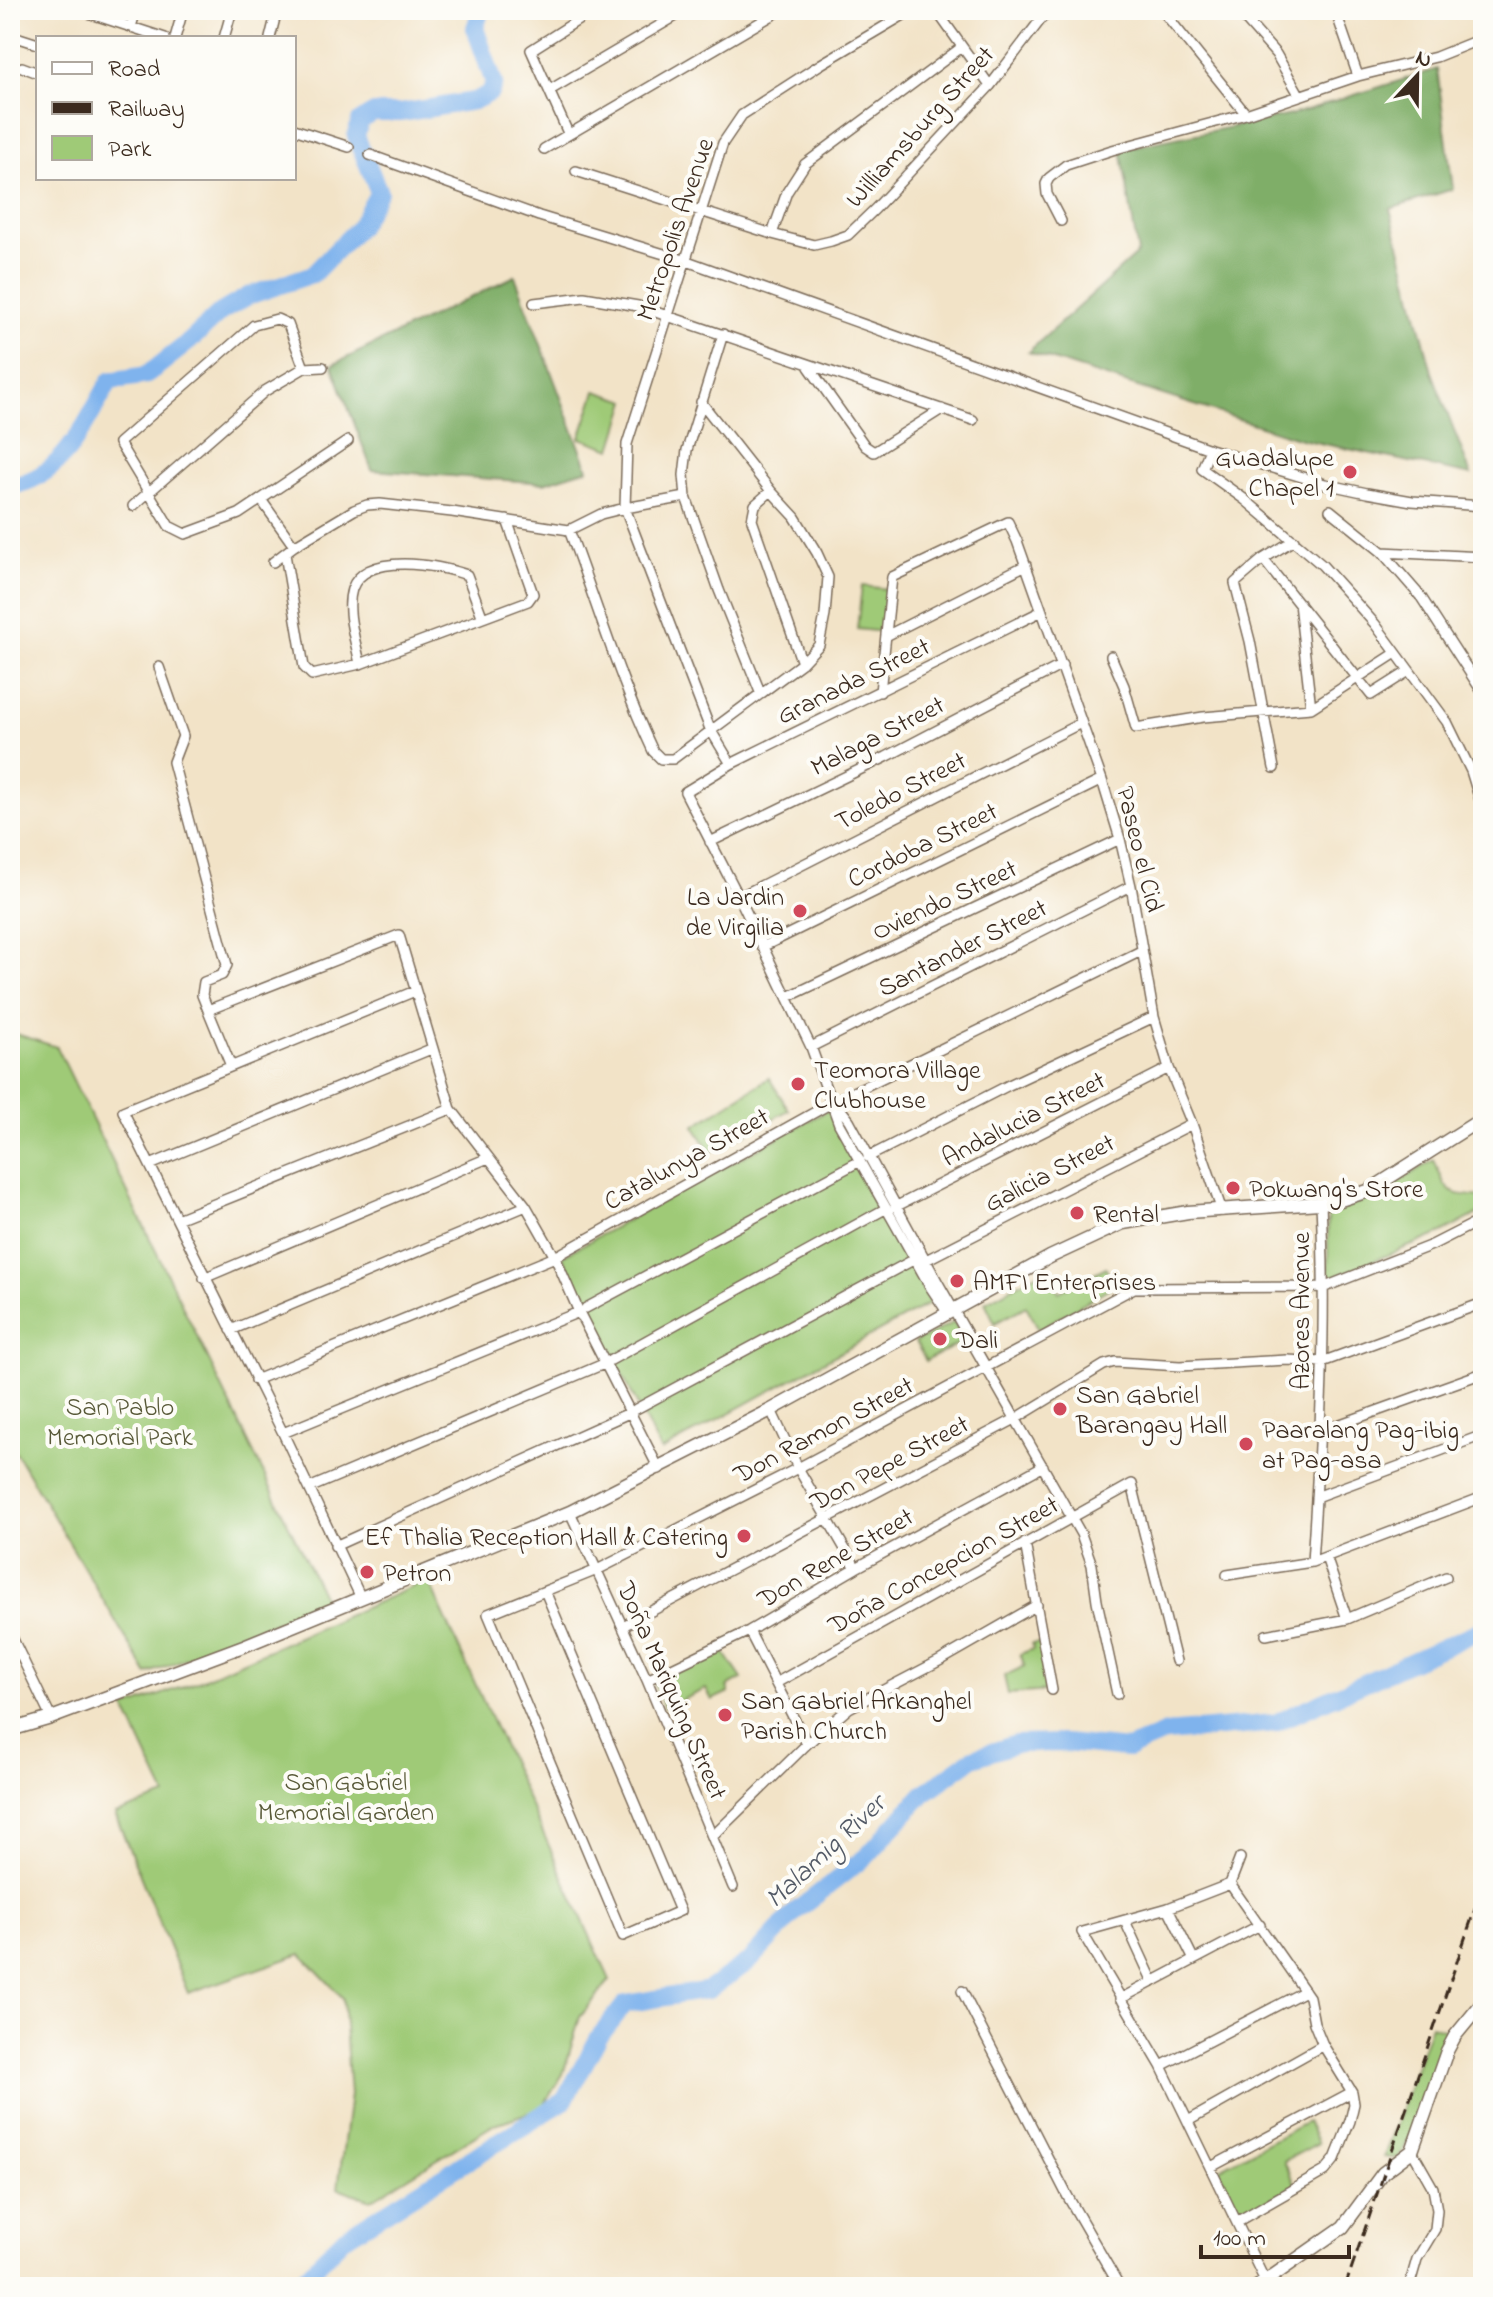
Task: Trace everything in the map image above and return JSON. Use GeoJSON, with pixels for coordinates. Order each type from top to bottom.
{"type":"FeatureCollection","features":[{"type":"Feature","properties":{"kind":"street"},"geometry":{"type":"LineString","coordinates":[[79,10],[93,12],[159,36]]}},
{"type":"Feature","properties":{"kind":"street"},"geometry":{"type":"LineString","coordinates":[[131,27],[136,10]]}},
{"type":"Feature","properties":{"kind":"street"},"geometry":{"type":"LineString","coordinates":[[176,36],[183,10]]}},
{"type":"Feature","properties":{"kind":"street"},"geometry":{"type":"LineString","coordinates":[[225,36],[232,10]]}},
{"type":"Feature","properties":{"kind":"street"},"geometry":{"type":"LineString","coordinates":[[270,36],[277,10]]}},
{"type":"Feature","properties":{"kind":"street"},"geometry":{"type":"LineString","coordinates":[[568,133],[531,50],[594,10]]}},
{"type":"Feature","properties":{"kind":"street"},"geometry":{"type":"LineString","coordinates":[[550,90],[686,10]]}},
{"type":"Feature","properties":{"kind":"street"},"geometry":{"type":"LineString","coordinates":[[544,149],[781,10]]}},
{"type":"Feature","properties":{"kind":"street","name":"Metropolis Avenue"},"geometry":{"type":"LineString","coordinates":[[625,508],[627,444],[723,143],[742,115],[912,10]]}},
{"type":"Feature","properties":{"kind":"street"},"geometry":{"type":"LineString","coordinates":[[936,10],[990,86]]}},
{"type":"Feature","properties":{"kind":"street","name":"Williamsburg Street"},"geometry":{"type":"LineString","coordinates":[[576,171],[702,213],[814,245],[848,235],[990,86],[1048,10]]}},
{"type":"Feature","properties":{"kind":"street"},"geometry":{"type":"LineString","coordinates":[[1162,10],[1246,114]]}},
{"type":"Feature","properties":{"kind":"street"},"geometry":{"type":"LineString","coordinates":[[1237,10],[1276,54],[1300,96]]}},
{"type":"Feature","properties":{"kind":"street"},"geometry":{"type":"LineString","coordinates":[[1339,21],[1358,76]]}},
{"type":"Feature","properties":{"kind":"street"},"geometry":{"type":"LineString","coordinates":[[10,35],[36,43]]}},
{"type":"Feature","properties":{"kind":"street"},"geometry":{"type":"LineString","coordinates":[[1061,221],[1047,194],[1046,184],[1066,165],[1246,114],[1358,76],[1436,57],[1483,38]]}},
{"type":"Feature","properties":{"kind":"street"},"geometry":{"type":"LineString","coordinates":[[772,234],[787,192],[805,164],[962,47]]}},
{"type":"Feature","properties":{"kind":"street"},"geometry":{"type":"LineString","coordinates":[[22,67],[36,72]]}},
{"type":"Feature","properties":{"kind":"street"},"geometry":{"type":"LineString","coordinates":[[296,130],[349,147]]}},
{"type":"Feature","properties":{"kind":"street"},"geometry":{"type":"LineString","coordinates":[[370,155],[539,216],[687,261],[1210,449],[1325,484],[1367,493],[1412,501],[1483,506]]}},
{"type":"Feature","properties":{"kind":"street"},"geometry":{"type":"LineString","coordinates":[[534,303],[593,298],[668,314],[808,366],[973,420]]}},
{"type":"Feature","properties":{"kind":"street"},"geometry":{"type":"LineString","coordinates":[[304,368],[288,324],[277,319],[254,325],[119,443],[169,526],[185,534],[239,514],[262,501],[348,441]]}},
{"type":"Feature","properties":{"kind":"street"},"geometry":{"type":"LineString","coordinates":[[723,334],[687,450],[684,475],[686,497],[760,692]]}},
{"type":"Feature","properties":{"kind":"street"},"geometry":{"type":"LineString","coordinates":[[808,366],[865,446],[874,452],[942,409]]}},
{"type":"Feature","properties":{"kind":"street"},"geometry":{"type":"LineString","coordinates":[[133,506],[265,391],[304,368],[323,367]]}},
{"type":"Feature","properties":{"kind":"street"},"geometry":{"type":"LineString","coordinates":[[569,530],[595,598],[616,667],[653,751],[661,759],[673,759],[802,663],[819,645],[828,577],[795,517],[701,402]]}},
{"type":"Feature","properties":{"kind":"street"},"geometry":{"type":"LineString","coordinates":[[1210,449],[1202,469],[1294,540],[1375,624],[1447,722],[1471,771],[1483,810]]}},
{"type":"Feature","properties":{"kind":"street"},"geometry":{"type":"LineString","coordinates":[[771,491],[755,505],[752,520],[802,663]]}},
{"type":"Feature","properties":{"kind":"street"},"geometry":{"type":"LineString","coordinates":[[273,562],[294,546],[367,505],[402,506],[569,530],[601,514],[686,497]]}},
{"type":"Feature","properties":{"kind":"street"},"geometry":{"type":"LineString","coordinates":[[262,501],[294,546]]}},
{"type":"Feature","properties":{"kind":"street"},"geometry":{"type":"LineString","coordinates":[[625,508],[710,729],[731,764]]}},
{"type":"Feature","properties":{"kind":"street"},"geometry":{"type":"LineString","coordinates":[[1330,510],[1382,552],[1421,597],[1483,693]]}},
{"type":"Feature","properties":{"kind":"street"},"geometry":{"type":"LineString","coordinates":[[285,554],[305,672],[312,675],[360,664],[528,601],[533,594],[507,520]]}},
{"type":"Feature","properties":{"kind":"street","name":"Paseo el Cid"},"geometry":{"type":"LineString","coordinates":[[886,636],[892,577],[1008,522],[1102,780],[1131,886],[1154,1017],[1169,1068],[1217,1190],[1222,1211]]}},
{"type":"Feature","properties":{"kind":"street"},"geometry":{"type":"LineString","coordinates":[[1274,768],[1250,641],[1235,583],[1263,559],[1294,540]]}},
{"type":"Feature","properties":{"kind":"street"},"geometry":{"type":"LineString","coordinates":[[1382,552],[1483,557]]}},
{"type":"Feature","properties":{"kind":"street"},"geometry":{"type":"LineString","coordinates":[[1263,559],[1371,695],[1409,671]]}},
{"type":"Feature","properties":{"kind":"street"},"geometry":{"type":"LineString","coordinates":[[360,664],[351,620],[351,591],[359,577],[377,567],[409,564],[467,575],[482,616]]}},
{"type":"Feature","properties":{"kind":"street"},"geometry":{"type":"LineString","coordinates":[[880,692],[886,636],[1026,565]]}},
{"type":"Feature","properties":{"kind":"street"},"geometry":{"type":"LineString","coordinates":[[1299,603],[1311,708]]}},
{"type":"Feature","properties":{"kind":"street","name":"Granada Street"},"geometry":{"type":"LineString","coordinates":[[710,842],[685,792],[731,764],[1042,611]]}},
{"type":"Feature","properties":{"kind":"street"},"geometry":{"type":"LineString","coordinates":[[1111,656],[1124,686],[1136,728],[1311,708],[1396,653]]}},
{"type":"Feature","properties":{"kind":"street","name":"Malaga Street"},"geometry":{"type":"LineString","coordinates":[[710,842],[886,757],[1062,665]]}},
{"type":"Feature","properties":{"kind":"street"},"geometry":{"type":"LineString","coordinates":[[159,667],[183,736],[173,762],[227,965],[222,975],[204,982],[202,995],[231,1066]]}},
{"type":"Feature","properties":{"kind":"street","name":"Toledo Street"},"geometry":{"type":"LineString","coordinates":[[739,897],[1081,723]]}},
{"type":"Feature","properties":{"kind":"street","name":"Cordoba Street"},"geometry":{"type":"LineString","coordinates":[[762,947],[1102,780]]}},
{"type":"Feature","properties":{"kind":"street","name":"Oviendo Street"},"geometry":{"type":"LineString","coordinates":[[788,997],[1120,839]]}},
{"type":"Feature","properties":{"kind":"street"},"geometry":{"type":"LineString","coordinates":[[710,842],[811,1047],[839,1124],[864,1159],[915,1259],[1017,1418],[1088,1549],[1117,1694]]}},
{"type":"Feature","properties":{"kind":"street","name":"Santander Street"},"geometry":{"type":"LineString","coordinates":[[811,1047],[1131,886]]}},
{"type":"Feature","properties":{"kind":"street"},"geometry":{"type":"LineString","coordinates":[[208,1010],[399,935],[451,1109],[526,1206],[608,1361],[659,1469]]}},
{"type":"Feature","properties":{"kind":"street","name":"Catalunya Street"},"geometry":{"type":"LineString","coordinates":[[255,1380],[555,1257],[832,1099],[1141,951]]}},
{"type":"Feature","properties":{"kind":"street"},"geometry":{"type":"LineString","coordinates":[[361,1598],[123,1111],[415,991]]}},
{"type":"Feature","properties":{"kind":"street"},"geometry":{"type":"LineString","coordinates":[[283,1433],[582,1310],[864,1159],[1009,1085],[1154,1017]]}},
{"type":"Feature","properties":{"kind":"street"},"geometry":{"type":"LineString","coordinates":[[150,1165],[431,1049]]}},
{"type":"Feature","properties":{"kind":"street","name":"Andalucia Street"},"geometry":{"type":"LineString","coordinates":[[309,1488],[608,1361],[890,1208],[1169,1068]]}},
{"type":"Feature","properties":{"kind":"street"},"geometry":{"type":"LineString","coordinates":[[177,1219],[451,1109]]}},
{"type":"Feature","properties":{"kind":"street"},"geometry":{"type":"LineString","coordinates":[[10,1730],[51,1718],[246,1645],[570,1512],[771,1410],[1050,1257],[1123,1223],[1156,1216],[1321,1204],[1368,1191],[1483,1118]]}},
{"type":"Feature","properties":{"kind":"street","name":"Galicia Street"},"geometry":{"type":"LineString","coordinates":[[926,1260],[1192,1124]]}},
{"type":"Feature","properties":{"kind":"street"},"geometry":{"type":"LineString","coordinates":[[204,1278],[488,1158]]}},
{"type":"Feature","properties":{"kind":"street","name":"Azores Avenue"},"geometry":{"type":"LineString","coordinates":[[1312,1562],[1321,1431],[1325,1287],[1321,1204]]}},
{"type":"Feature","properties":{"kind":"street"},"geometry":{"type":"LineString","coordinates":[[231,1330],[526,1206]]}},
{"type":"Feature","properties":{"kind":"street"},"geometry":{"type":"LineString","coordinates":[[890,1208],[926,1260],[950,1310]]}},
{"type":"Feature","properties":{"kind":"street"},"geometry":{"type":"LineString","coordinates":[[1325,1287],[1432,1245],[1483,1219]]}},
{"type":"Feature","properties":{"kind":"street"},"geometry":{"type":"LineString","coordinates":[[335,1546],[632,1411],[915,1259]]}},
{"type":"Feature","properties":{"kind":"street","name":"Don Ramon Street"},"geometry":{"type":"LineString","coordinates":[[545,1591],[680,1911],[623,1936],[488,1614],[597,1570],[798,1468],[1134,1288],[1325,1287]]}},
{"type":"Feature","properties":{"kind":"street"},"geometry":{"type":"LineString","coordinates":[[1322,1362],[1483,1303]]}},
{"type":"Feature","properties":{"kind":"street","name":"Don Pepe Street"},"geometry":{"type":"LineString","coordinates":[[623,1626],[1017,1418],[1104,1365],[1115,1362],[1180,1366],[1287,1360],[1322,1362]]}},
{"type":"Feature","properties":{"kind":"street"},"geometry":{"type":"LineString","coordinates":[[1321,1431],[1483,1373]]}},
{"type":"Feature","properties":{"kind":"street"},"geometry":{"type":"LineString","coordinates":[[771,1410],[798,1468],[856,1568]]}},
{"type":"Feature","properties":{"kind":"street"},"geometry":{"type":"LineString","coordinates":[[1316,1497],[1483,1435]]}},
{"type":"Feature","properties":{"kind":"street","name":"Don Rene Street"},"geometry":{"type":"LineString","coordinates":[[647,1680],[749,1631],[856,1568],[1043,1466]]}},
{"type":"Feature","properties":{"kind":"street","name":"Doña Concepcion Street"},"geometry":{"type":"LineString","coordinates":[[776,1683],[1132,1484],[1176,1661]]}},
{"type":"Feature","properties":{"kind":"street"},"geometry":{"type":"LineString","coordinates":[[1227,1575],[1312,1562],[1483,1497]]}},
{"type":"Feature","properties":{"kind":"street","name":"Doña Mariquing Street"},"geometry":{"type":"LineString","coordinates":[[570,1512],[647,1680],[733,1887]]}},
{"type":"Feature","properties":{"kind":"street"},"geometry":{"type":"LineString","coordinates":[[1025,1543],[1052,1690]]}},
{"type":"Feature","properties":{"kind":"street"},"geometry":{"type":"LineString","coordinates":[[1326,1557],[1347,1619]]}},
{"type":"Feature","properties":{"kind":"street"},"geometry":{"type":"LineString","coordinates":[[1266,1635],[1347,1619],[1446,1577]]}},
{"type":"Feature","properties":{"kind":"street"},"geometry":{"type":"LineString","coordinates":[[713,1836],[807,1744],[858,1703],[1037,1605]]}},
{"type":"Feature","properties":{"kind":"street"},"geometry":{"type":"LineString","coordinates":[[749,1631],[807,1744]]}},
{"type":"Feature","properties":{"kind":"street"},"geometry":{"type":"LineString","coordinates":[[10,1633],[51,1718]]}},
{"type":"Feature","properties":{"kind":"street"},"geometry":{"type":"LineString","coordinates":[[1240,1858],[1230,1884],[1168,1908],[1082,1932],[1161,2066],[1238,2221],[1261,2284],[1343,2227],[1383,2173],[1412,2151],[1447,2051],[1455,2036],[1483,2002]]}},
{"type":"Feature","properties":{"kind":"street"},"geometry":{"type":"LineString","coordinates":[[1230,1884],[1305,1991],[1323,2045],[1352,2092],[1354,2104],[1335,2159],[1325,2171],[1238,2221]]}},
{"type":"Feature","properties":{"kind":"street"},"geometry":{"type":"LineString","coordinates":[[1168,1908],[1194,1960]]}},
{"type":"Feature","properties":{"kind":"street"},"geometry":{"type":"LineString","coordinates":[[1125,1921],[1153,1982]]}},
{"type":"Feature","properties":{"kind":"street"},"geometry":{"type":"LineString","coordinates":[[1120,1999],[1260,1925]]}},
{"type":"Feature","properties":{"kind":"street"},"geometry":{"type":"LineString","coordinates":[[962,1991],[1068,2197],[1120,2287]]}},
{"type":"Feature","properties":{"kind":"street"},"geometry":{"type":"LineString","coordinates":[[1161,2066],[1305,1991]]}},
{"type":"Feature","properties":{"kind":"street"},"geometry":{"type":"LineString","coordinates":[[1188,2121],[1323,2045]]}},
{"type":"Feature","properties":{"kind":"street"},"geometry":{"type":"LineString","coordinates":[[1211,2167],[1352,2092]]}},
{"type":"Feature","properties":{"kind":"street"},"geometry":{"type":"LineString","coordinates":[[1409,2287],[1417,2259],[1435,2229],[1437,2210],[1433,2188],[1412,2151]]}},
{"type":"Feature","properties":{"kind":"green space"},"geometry":{"type":"Polygon","coordinates":[[[1437,69],[1453,189],[1390,209],[1432,372],[1471,475],[1301,439],[1028,352],[1138,253],[1121,149],[1291,115],[1437,69]]]}},
{"type":"Feature","properties":{"kind":"green space"},"geometry":{"type":"Polygon","coordinates":[[[515,276],[588,469],[544,483],[372,470],[332,365],[515,276]]]}},
{"type":"Feature","properties":{"kind":"green space"},"geometry":{"type":"Polygon","coordinates":[[[596,391],[627,401],[612,449],[580,438],[596,391]]]}},
{"type":"Feature","properties":{"kind":"green space"},"geometry":{"type":"Polygon","coordinates":[[[862,586],[887,589],[883,632],[857,629],[862,586]]]}},
{"type":"Feature","properties":{"kind":"green space","name":"San Pablo Memorial Park"},"geometry":{"type":"Polygon","coordinates":[[[10,1032],[57,1047],[326,1602],[147,1674],[16,1453],[10,1455],[10,1032]]]}},
{"type":"Feature","properties":{"kind":"green space"},"geometry":{"type":"Polygon","coordinates":[[[769,1078],[789,1110],[711,1152],[694,1126],[769,1078]]]}},
{"type":"Feature","properties":{"kind":"green space"},"geometry":{"type":"Polygon","coordinates":[[[828,1110],[930,1303],[661,1451],[562,1256],[828,1110]]]}},
{"type":"Feature","properties":{"kind":"green space"},"geometry":{"type":"Polygon","coordinates":[[[1434,1160],[1450,1190],[1483,1197],[1483,1211],[1442,1233],[1331,1278],[1328,1274],[1328,1215],[1370,1199],[1434,1160]]]}},
{"type":"Feature","properties":{"kind":"green space"},"geometry":{"type":"Polygon","coordinates":[[[1106,1267],[1113,1286],[1039,1329],[1026,1306],[995,1323],[985,1302],[1044,1270],[1059,1292],[1106,1267]]]}},
{"type":"Feature","properties":{"kind":"green space"},"geometry":{"type":"Polygon","coordinates":[[[954,1322],[964,1341],[926,1361],[915,1342],[954,1322]]]}},
{"type":"Feature","properties":{"kind":"green space","name":"San Gabriel Memorial Garden"},"geometry":{"type":"Polygon","coordinates":[[[428,1580],[610,1980],[580,2017],[563,2074],[541,2109],[495,2124],[371,2200],[338,2188],[350,2095],[343,1998],[301,1954],[188,1993],[115,1814],[166,1796],[125,1708],[198,1681],[428,1580]]]}},
{"type":"Feature","properties":{"kind":"green space"},"geometry":{"type":"Polygon","coordinates":[[[1041,1642],[1049,1691],[1008,1694],[1004,1676],[1025,1666],[1020,1654],[1033,1649],[1032,1644],[1041,1642]]]}},
{"type":"Feature","properties":{"kind":"green space"},"geometry":{"type":"Polygon","coordinates":[[[722,1649],[742,1679],[727,1687],[729,1692],[712,1700],[706,1689],[664,1708],[654,1682],[722,1649]]]}},
{"type":"Feature","properties":{"kind":"green space"},"geometry":{"type":"Polygon","coordinates":[[[1431,2025],[1449,2031],[1415,2127],[1398,2159],[1384,2157],[1431,2025]]]}},
{"type":"Feature","properties":{"kind":"green space"},"geometry":{"type":"Polygon","coordinates":[[[1307,2122],[1318,2143],[1284,2161],[1296,2185],[1241,2214],[1218,2169],[1307,2122]]]}},
{"type":"Feature","properties":{"kind":"waterway"},"geometry":{"type":"LineString","coordinates":[[10,486],[29,481],[59,460],[82,431],[110,381],[147,375],[221,312],[248,296],[313,274],[359,227],[379,192],[356,136],[360,121],[374,113],[400,113],[474,101],[490,93],[494,83],[475,28],[481,10]]}},
{"type":"Feature","properties":{"kind":"waterway","name":"Malamig River"},"geometry":{"type":"LineString","coordinates":[[295,2287],[344,2238],[564,2101],[599,2037],[625,2004],[708,1990],[751,1960],[796,1911],[868,1855],[923,1794],[973,1758],[1016,1744],[1065,1743],[1128,1749],[1166,1733],[1275,1723],[1483,1629]]}},
{"type":"Feature","properties":{"kind":"railway"},"geometry":{"type":"LineString","coordinates":[[1345,2287],[1483,1886]]}},
{"type":"Feature","properties":{"kind":"place","name":"Guadalupe Chapel 1"},"geometry":{"type":"Point","coordinates":[1350,472]}},
{"type":"Feature","properties":{"kind":"place","name":"La Jardin de Virgilia"},"geometry":{"type":"Point","coordinates":[800,911]}},
{"type":"Feature","properties":{"kind":"place","name":"Teomora Village Clubhouse"},"geometry":{"type":"Point","coordinates":[798,1084]}},
{"type":"Feature","properties":{"kind":"place","name":"Pokwang's Store"},"geometry":{"type":"Point","coordinates":[1233,1188]}},
{"type":"Feature","properties":{"kind":"place","name":"Rental"},"geometry":{"type":"Point","coordinates":[1077,1213]}},
{"type":"Feature","properties":{"kind":"place","name":"AMFI Enterprises"},"geometry":{"type":"Point","coordinates":[957,1281]}},
{"type":"Feature","properties":{"kind":"place","name":"Dali"},"geometry":{"type":"Point","coordinates":[940,1339]}},
{"type":"Feature","properties":{"kind":"place","name":"San Gabriel Barangay Hall"},"geometry":{"type":"Point","coordinates":[1060,1409]}},
{"type":"Feature","properties":{"kind":"place","name":"Paaralang Pag-ibig at Pag-asa"},"geometry":{"type":"Point","coordinates":[1246,1444]}},
{"type":"Feature","properties":{"kind":"place","name":"Ef Thalia Reception Hall & Catering"},"geometry":{"type":"Point","coordinates":[744,1536]}},
{"type":"Feature","properties":{"kind":"place","name":"Petron"},"geometry":{"type":"Point","coordinates":[367,1572]}},
{"type":"Feature","properties":{"kind":"place","name":"San Gabriel Arkanghel Parish Church"},"geometry":{"type":"Point","coordinates":[725,1715]}}]}
